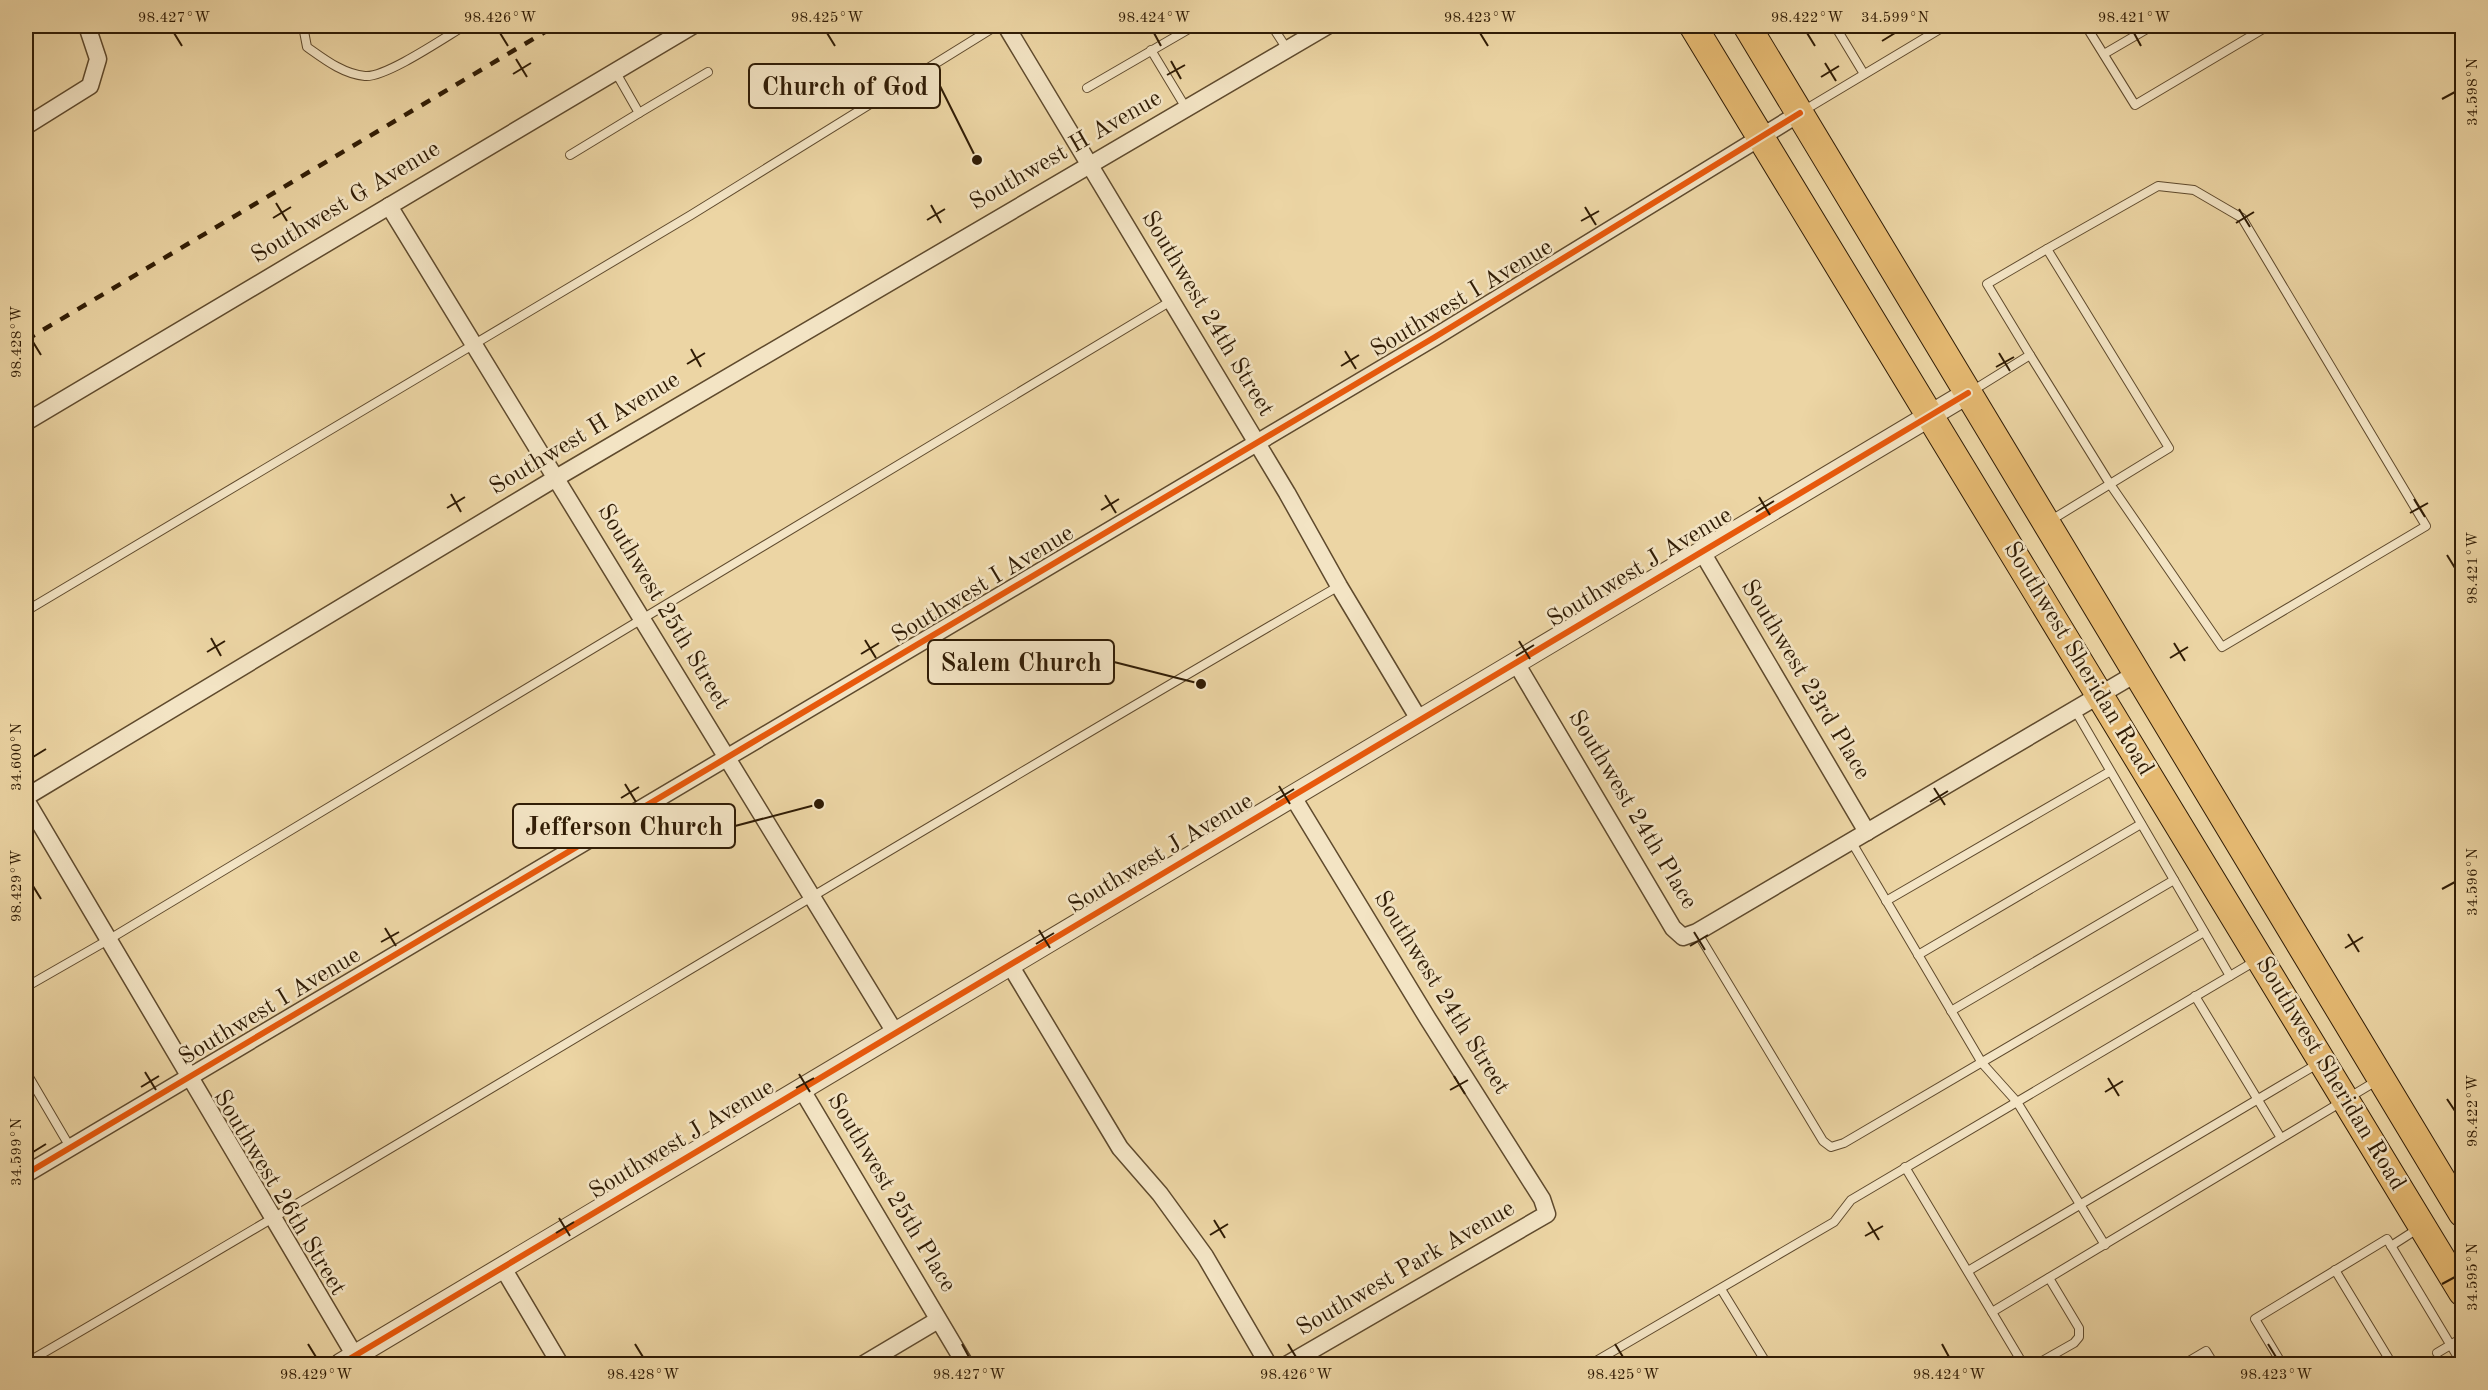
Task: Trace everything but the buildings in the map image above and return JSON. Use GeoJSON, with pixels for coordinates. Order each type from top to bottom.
{"type":"FeatureCollection","features":[{"type":"Feature","properties":{"kind":"main road","name":"Southwest Sheridan Road"},"geometry":{"type":"LineString","coordinates":[[1693,26],[2463,1292]]}},
{"type":"Feature","properties":{"kind":"main road","name":"Southwest Sheridan Road"},"geometry":{"type":"LineString","coordinates":[[1747,26],[2463,1213]]}},
{"type":"Feature","properties":{"kind":"street"},"geometry":{"type":"LineString","coordinates":[[26,126],[90,86],[98,59],[87,26]]}},
{"type":"Feature","properties":{"kind":"street","name":"Southwest G Avenue"},"geometry":{"type":"LineString","coordinates":[[26,422],[692,26]]}},
{"type":"Feature","properties":{"kind":"street","name":"Southwest 24th Street"},"geometry":{"type":"LineString","coordinates":[[1005,26],[1257,443],[1420,721]]}},
{"type":"Feature","properties":{"kind":"street","name":"Southwest H Avenue"},"geometry":{"type":"LineString","coordinates":[[26,798],[556,478],[1327,26]]}},
{"type":"Feature","properties":{"kind":"street","name":"Southwest I Avenue"},"geometry":{"type":"LineString","coordinates":[[26,1174],[1435,338],[1800,113]]}},
{"type":"Feature","properties":{"kind":"street","name":"Southwest 25th Street"},"geometry":{"type":"LineString","coordinates":[[389,206],[896,1034]]}},
{"type":"Feature","properties":{"kind":"street","name":"Southwest J Avenue"},"geometry":{"type":"LineString","coordinates":[[348,1360],[1968,393]]}},
{"type":"Feature","properties":{"kind":"street","name":"Southwest 23rd Place"},"geometry":{"type":"LineString","coordinates":[[1702,552],[1867,831]]}},
{"type":"Feature","properties":{"kind":"street","name":"Southwest 24th Place"},"geometry":{"type":"LineString","coordinates":[[1516,663],[1673,928],[1683,937],[1696,932],[2137,673]]}},
{"type":"Feature","properties":{"kind":"street","name":"Southwest 24th Street"},"geometry":{"type":"LineString","coordinates":[[1293,797],[1428,1019],[1542,1199],[1547,1214]]}},
{"type":"Feature","properties":{"kind":"street","name":"Southwest 26th Street"},"geometry":{"type":"LineString","coordinates":[[26,798],[273,1219],[348,1360]]}},
{"type":"Feature","properties":{"kind":"street"},"geometry":{"type":"LineString","coordinates":[[1010,965],[1120,1148],[1160,1194],[1205,1256],[1268,1365]]}},
{"type":"Feature","properties":{"kind":"street","name":"Southwest 25th Place"},"geometry":{"type":"LineString","coordinates":[[802,1090],[965,1365]]}},
{"type":"Feature","properties":{"kind":"street","name":"Southwest Park Avenue"},"geometry":{"type":"LineString","coordinates":[[1288,1365],[1547,1214]]}},
{"type":"Feature","properties":{"kind":"street"},"geometry":{"type":"LineString","coordinates":[[503,1268],[560,1365]]}},
{"type":"Feature","properties":{"kind":"street","name":"Southwest 25th Place"},"geometry":{"type":"LineString","coordinates":[[864,1365],[938,1320]]}},
{"type":"Feature","properties":{"kind":"lane"},"geometry":{"type":"LineString","coordinates":[[303,26],[307,47],[335,67],[366,76],[402,63],[464,26]]}},
{"type":"Feature","properties":{"kind":"lane"},"geometry":{"type":"LineString","coordinates":[[26,610],[691,215],[996,26]]}},
{"type":"Feature","properties":{"kind":"lane"},"geometry":{"type":"LineString","coordinates":[[1087,88],[1194,26]]}},
{"type":"Feature","properties":{"kind":"lane"},"geometry":{"type":"LineString","coordinates":[[1272,26],[1287,49]]}},
{"type":"Feature","properties":{"kind":"lane"},"geometry":{"type":"LineString","coordinates":[[1835,26],[1864,74]]}},
{"type":"Feature","properties":{"kind":"lane"},"geometry":{"type":"LineString","coordinates":[[1800,113],[1945,26]]}},
{"type":"Feature","properties":{"kind":"lane"},"geometry":{"type":"LineString","coordinates":[[2086,26],[2135,105],[2268,26]]}},
{"type":"Feature","properties":{"kind":"lane"},"geometry":{"type":"LineString","coordinates":[[2104,54],[2152,26]]}},
{"type":"Feature","properties":{"kind":"lane"},"geometry":{"type":"LineString","coordinates":[[1151,50],[1186,108]]}},
{"type":"Feature","properties":{"kind":"lane"},"geometry":{"type":"LineString","coordinates":[[615,71],[639,113]]}},
{"type":"Feature","properties":{"kind":"lane"},"geometry":{"type":"LineString","coordinates":[[570,155],[708,72]]}},
{"type":"Feature","properties":{"kind":"lane"},"geometry":{"type":"LineString","coordinates":[[2158,186],[2194,190],[2242,218],[2426,526],[2222,647],[2110,484],[1987,284],[2047,249],[2158,186]]}},
{"type":"Feature","properties":{"kind":"lane"},"geometry":{"type":"LineString","coordinates":[[2047,249],[2169,448],[2048,523]]}},
{"type":"Feature","properties":{"kind":"lane"},"geometry":{"type":"LineString","coordinates":[[26,987],[108,940],[1171,301]]}},
{"type":"Feature","properties":{"kind":"lane"},"geometry":{"type":"LineString","coordinates":[[1968,393],[2030,356]]}},
{"type":"Feature","properties":{"kind":"lane"},"geometry":{"type":"LineString","coordinates":[[26,1363],[273,1219],[1108,720],[1339,586]]}},
{"type":"Feature","properties":{"kind":"lane"},"geometry":{"type":"LineString","coordinates":[[2075,710],[2109,772],[2230,976]]}},
{"type":"Feature","properties":{"kind":"lane"},"geometry":{"type":"LineString","coordinates":[[1886,901],[2109,772]]}},
{"type":"Feature","properties":{"kind":"lane"},"geometry":{"type":"LineString","coordinates":[[1918,955],[2141,824]]}},
{"type":"Feature","properties":{"kind":"lane"},"geometry":{"type":"LineString","coordinates":[[1851,841],[1982,1063],[2018,1102],[2105,1245]]}},
{"type":"Feature","properties":{"kind":"lane"},"geometry":{"type":"LineString","coordinates":[[1951,1011],[2174,880]]}},
{"type":"Feature","properties":{"kind":"lane"},"geometry":{"type":"LineString","coordinates":[[1696,932],[1823,1141],[1831,1147],[1844,1143],[2204,932]]}},
{"type":"Feature","properties":{"kind":"lane"},"geometry":{"type":"LineString","coordinates":[[1591,1365],[1834,1222],[1851,1200],[1905,1167],[2260,958]]}},
{"type":"Feature","properties":{"kind":"lane"},"geometry":{"type":"LineString","coordinates":[[2195,996],[2282,1138]]}},
{"type":"Feature","properties":{"kind":"lane"},"geometry":{"type":"LineString","coordinates":[[1968,1271],[2322,1061]]}},
{"type":"Feature","properties":{"kind":"lane"},"geometry":{"type":"LineString","coordinates":[[26,1072],[70,1147]]}},
{"type":"Feature","properties":{"kind":"lane"},"geometry":{"type":"LineString","coordinates":[[1992,1312],[2381,1078]]}},
{"type":"Feature","properties":{"kind":"lane"},"geometry":{"type":"LineString","coordinates":[[1905,1167],[2023,1365]]}},
{"type":"Feature","properties":{"kind":"lane"},"geometry":{"type":"LineString","coordinates":[[2391,1246],[2422,1226]]}},
{"type":"Feature","properties":{"kind":"lane"},"geometry":{"type":"LineString","coordinates":[[2282,1365],[2254,1319],[2387,1239],[2462,1365]]}},
{"type":"Feature","properties":{"kind":"lane"},"geometry":{"type":"LineString","coordinates":[[2336,1270],[2392,1365]]}},
{"type":"Feature","properties":{"kind":"lane"},"geometry":{"type":"LineString","coordinates":[[2037,1365],[2074,1343],[2079,1337],[2079,1328],[2049,1278]]}},
{"type":"Feature","properties":{"kind":"lane"},"geometry":{"type":"LineString","coordinates":[[1721,1289],[1767,1365]]}},
{"type":"Feature","properties":{"kind":"lane"},"geometry":{"type":"LineString","coordinates":[[2437,1353],[2463,1338]]}},
{"type":"Feature","properties":{"kind":"lane"},"geometry":{"type":"LineString","coordinates":[[2184,1365],[2206,1351],[2214,1365]]}},
{"type":"Feature","properties":{"kind":"railway"},"geometry":{"type":"LineString","coordinates":[[26,340],[555,26]]}},
{"type":"Feature","properties":{"kind":"cycle path"},"geometry":{"type":"LineString","coordinates":[[26,1174],[1435,337],[1800,113]]}},
{"type":"Feature","properties":{"kind":"cycle path"},"geometry":{"type":"LineString","coordinates":[[341,1364],[1968,393]]}},
{"type":"Feature","properties":{"kind":"place","name":"Church of God"},"geometry":{"type":"Point","coordinates":[977,160]}},
{"type":"Feature","properties":{"kind":"place","name":"Salem Church"},"geometry":{"type":"Point","coordinates":[1201,684]}},
{"type":"Feature","properties":{"kind":"place","name":"Jefferson Church"},"geometry":{"type":"Point","coordinates":[819,804]}}]}
